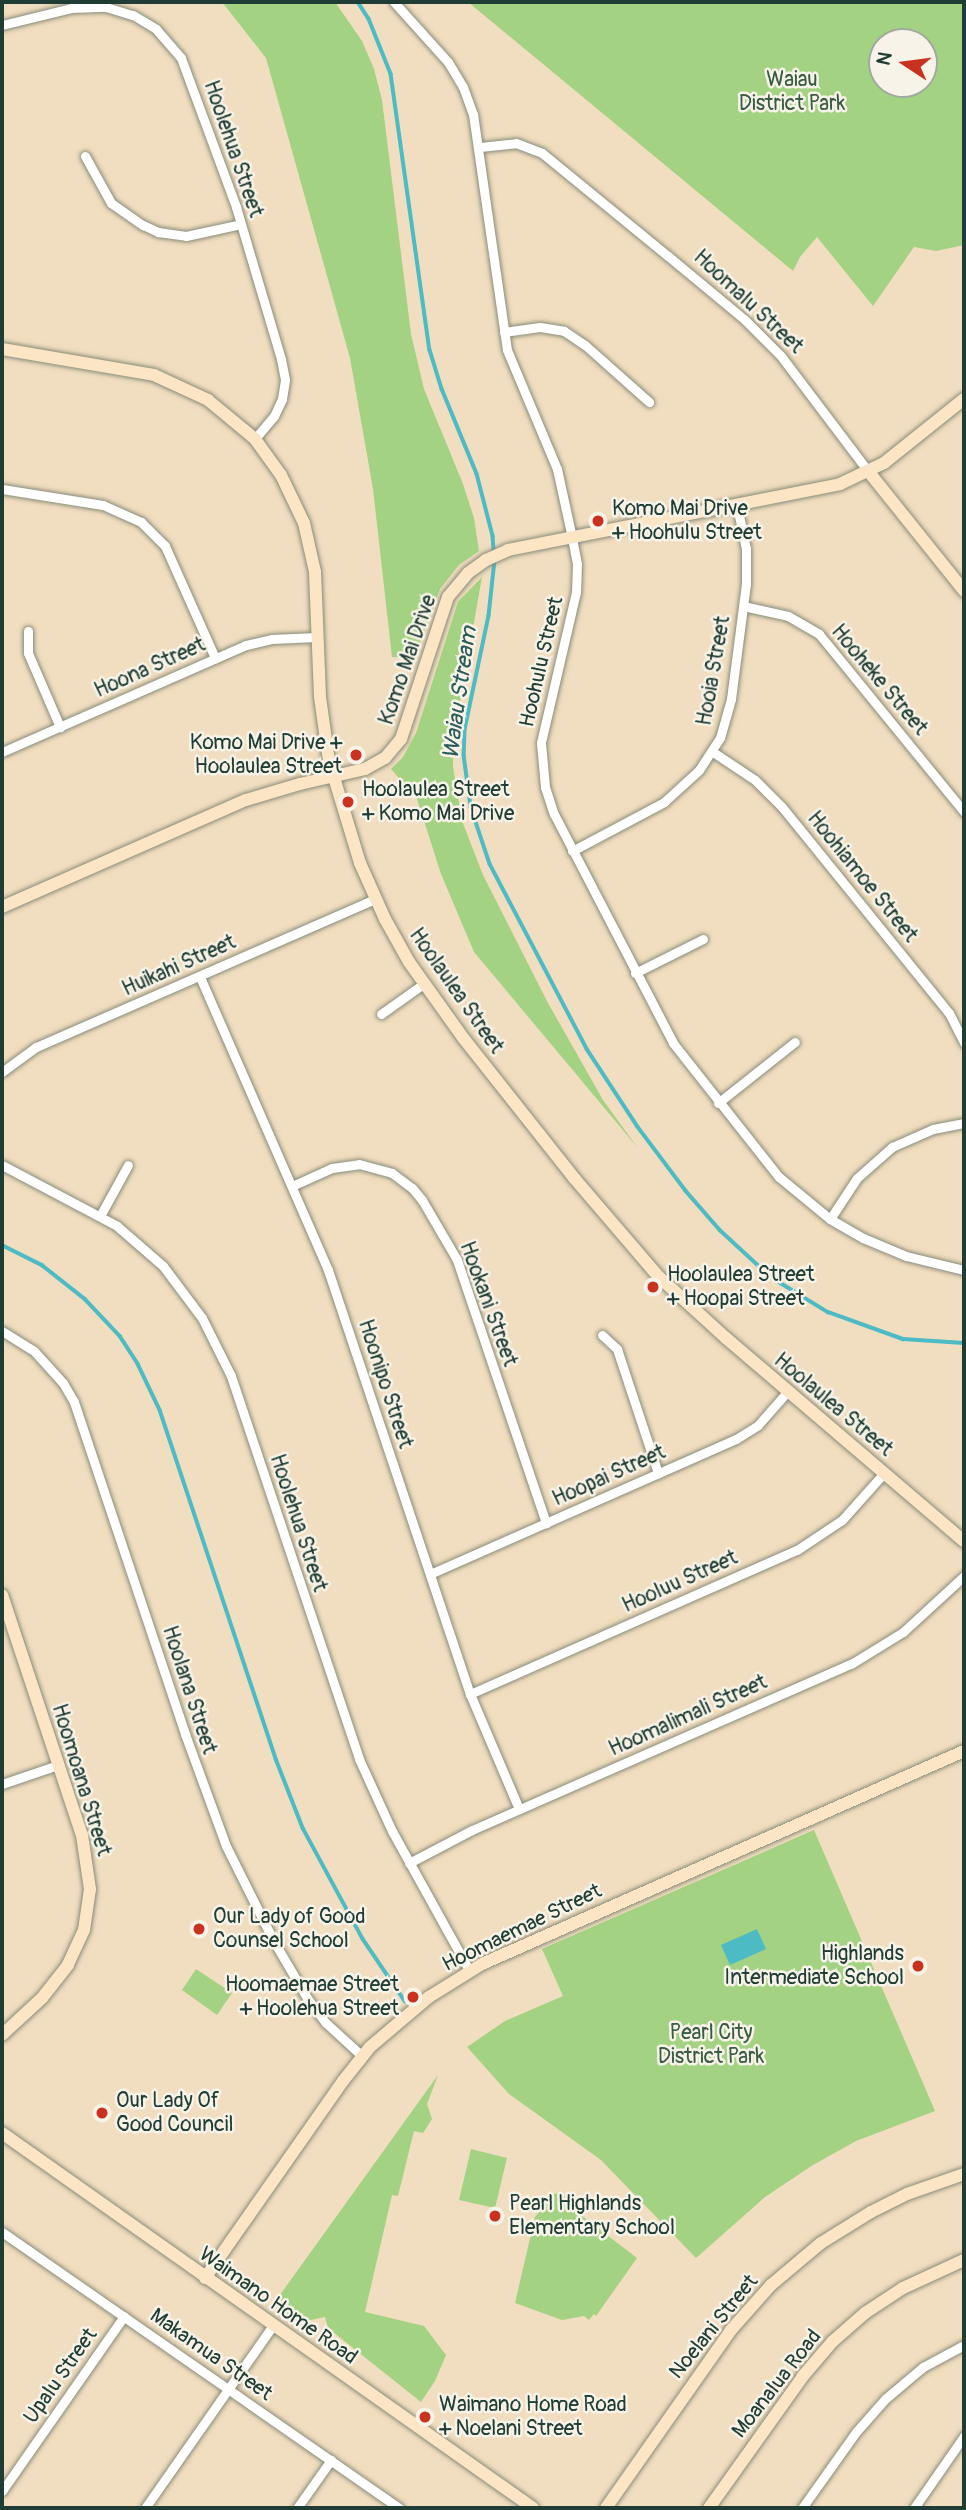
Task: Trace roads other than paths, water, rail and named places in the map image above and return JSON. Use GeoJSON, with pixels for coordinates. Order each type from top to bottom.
{"type":"FeatureCollection","features":[{"type":"Feature","properties":{"kind":"street","name":"Hoohulu Street"},"geometry":{"type":"LineString","coordinates":[[394,2],[456,75],[473,114],[480,147],[504,332],[512,367],[557,469],[572,538],[577,564],[576,592],[541,743],[547,794],[572,851],[673,1043],[779,1177],[830,1219],[893,1252],[964,1270]]}},
{"type":"Feature","properties":{"kind":"street","name":"Hoolehua Street"},"geometry":{"type":"LineString","coordinates":[[2,25],[71,8],[94,6],[122,11],[156,29],[174,47],[187,71],[241,223],[285,380],[279,408],[255,439]]}},
{"type":"Feature","properties":{"kind":"street","name":"Hoomalu Street"},"geometry":{"type":"LineString","coordinates":[[480,147],[516,143],[542,153],[745,320],[781,356],[964,591]]}},
{"type":"Feature","properties":{"kind":"street"},"geometry":{"type":"LineString","coordinates":[[85,156],[111,203],[158,232],[186,236],[241,223]]}},
{"type":"Feature","properties":{"kind":"street"},"geometry":{"type":"LineString","coordinates":[[504,332],[540,327],[564,331],[585,345],[649,402]]}},
{"type":"Feature","properties":{"kind":"street","name":"Hoolaulea Street"},"geometry":{"type":"LineString","coordinates":[[2,349],[154,375],[208,400],[255,439],[281,475],[304,523],[315,572],[324,727],[346,826],[375,899],[423,984],[574,1178],[641,1257],[684,1301],[964,1541]]}},
{"type":"Feature","properties":{"kind":"street","name":"Komo Mai Drive"},"geometry":{"type":"LineString","coordinates":[[2,907],[246,800],[376,764],[401,739],[441,612],[458,584],[477,566],[508,550],[825,489],[868,471],[895,455],[964,400]]}},
{"type":"Feature","properties":{"kind":"street"},"geometry":{"type":"LineString","coordinates":[[2,489],[103,505],[141,522],[164,546],[215,658]]}},
{"type":"Feature","properties":{"kind":"street","name":"Hooia Street"},"geometry":{"type":"LineString","coordinates":[[572,851],[664,802],[690,781],[713,752],[729,711],[743,606],[747,564],[737,506]]}},
{"type":"Feature","properties":{"kind":"street","name":"Hooheke Street"},"geometry":{"type":"LineString","coordinates":[[743,606],[788,616],[819,634],[964,812]]}},
{"type":"Feature","properties":{"kind":"street"},"geometry":{"type":"LineString","coordinates":[[28,631],[28,653],[60,727]]}},
{"type":"Feature","properties":{"kind":"street","name":"Hoona Street"},"geometry":{"type":"LineString","coordinates":[[2,752],[258,641],[317,637]]}},
{"type":"Feature","properties":{"kind":"street","name":"Hoohiamoe Street"},"geometry":{"type":"LineString","coordinates":[[713,752],[755,780],[782,807],[949,1013],[964,1043]]}},
{"type":"Feature","properties":{"kind":"street","name":"Huikahi Street"},"geometry":{"type":"LineString","coordinates":[[2,1072],[36,1047],[375,899]]}},
{"type":"Feature","properties":{"kind":"street"},"geometry":{"type":"LineString","coordinates":[[635,974],[702,939]]}},
{"type":"Feature","properties":{"kind":"street","name":"Hoonipo Street"},"geometry":{"type":"LineString","coordinates":[[200,977],[336,1291],[470,1694],[519,1809]]}},
{"type":"Feature","properties":{"kind":"street"},"geometry":{"type":"LineString","coordinates":[[381,1014],[423,984]]}},
{"type":"Feature","properties":{"kind":"street"},"geometry":{"type":"LineString","coordinates":[[718,1102],[795,1042]]}},
{"type":"Feature","properties":{"kind":"street"},"geometry":{"type":"LineString","coordinates":[[830,1219],[858,1178],[892,1147],[933,1129],[964,1123]]}},
{"type":"Feature","properties":{"kind":"street","name":"Hookani Street"},"geometry":{"type":"LineString","coordinates":[[292,1186],[332,1168],[359,1164],[392,1173],[412,1188],[422,1200],[457,1260],[546,1523]]}},
{"type":"Feature","properties":{"kind":"street"},"geometry":{"type":"LineString","coordinates":[[100,1216],[128,1165]]}},
{"type":"Feature","properties":{"kind":"street","name":"Hoolehua Street"},"geometry":{"type":"LineString","coordinates":[[2,1166],[100,1216],[132,1238],[163,1266],[190,1299],[223,1357],[359,1759],[409,1863],[469,1970]]}},
{"type":"Feature","properties":{"kind":"street","name":"Hoolana Street"},"geometry":{"type":"LineString","coordinates":[[2,1331],[34,1351],[48,1365],[74,1402],[185,1734],[226,1846],[272,1940],[307,1998],[326,2023],[362,2056]]}},
{"type":"Feature","properties":{"kind":"street"},"geometry":{"type":"LineString","coordinates":[[602,1335],[617,1349],[658,1473]]}},
{"type":"Feature","properties":{"kind":"street","name":"Hoopai Street"},"geometry":{"type":"LineString","coordinates":[[430,1574],[748,1433],[788,1391]]}},
{"type":"Feature","properties":{"kind":"street","name":"Hooluu Street"},"geometry":{"type":"LineString","coordinates":[[470,1694],[797,1550],[842,1520],[884,1473]]}},
{"type":"Feature","properties":{"kind":"street","name":"Hoomalimali Street"},"geometry":{"type":"LineString","coordinates":[[409,1863],[519,1809],[851,1664],[903,1632],[964,1576]]}},
{"type":"Feature","properties":{"kind":"street","name":"Hoomoana Street"},"geometry":{"type":"LineString","coordinates":[[2,1595],[87,1854],[88,1909],[77,1948],[62,1974],[2,2035]]}},
{"type":"Feature","properties":{"kind":"street","name":"Hoomaemae Street"},"geometry":{"type":"LineString","coordinates":[[205,2278],[362,2056],[412,2009],[469,1970],[964,1751]]}},
{"type":"Feature","properties":{"kind":"street"},"geometry":{"type":"LineString","coordinates":[[2,1784],[58,1765]]}},
{"type":"Feature","properties":{"kind":"street","name":"Waimano Home Road"},"geometry":{"type":"LineString","coordinates":[[2,2133],[533,2508]]}},
{"type":"Feature","properties":{"kind":"street","name":"Noelani Street"},"geometry":{"type":"LineString","coordinates":[[606,2508],[731,2330],[779,2278],[821,2243],[871,2212],[928,2186],[964,2174]]}},
{"type":"Feature","properties":{"kind":"street","name":"Makamua Street"},"geometry":{"type":"LineString","coordinates":[[2,2232],[399,2508]]}},
{"type":"Feature","properties":{"kind":"street","name":"Moanalua Road"},"geometry":{"type":"LineString","coordinates":[[709,2508],[803,2376],[832,2342],[865,2313],[903,2288],[964,2260]]}},
{"type":"Feature","properties":{"kind":"street","name":"Upalu Street"},"geometry":{"type":"LineString","coordinates":[[2,2490],[124,2316]]}},
{"type":"Feature","properties":{"kind":"street"},"geometry":{"type":"LineString","coordinates":[[145,2508],[273,2325]]}},
{"type":"Feature","properties":{"kind":"street"},"geometry":{"type":"LineString","coordinates":[[803,2508],[856,2432],[885,2399],[923,2367],[964,2344]]}},
{"type":"Feature","properties":{"kind":"street"},"geometry":{"type":"LineString","coordinates":[[914,2508],[964,2436]]}},
{"type":"Feature","properties":{"kind":"street"},"geometry":{"type":"LineString","coordinates":[[297,2508],[331,2460]]}},
{"type":"Feature","properties":{"kind":"water"},"geometry":{"type":"Polygon","coordinates":[[[757,1929],[766,1949],[730,1965],[721,1945],[757,1929]]]}},
{"type":"Feature","properties":{"kind":"waterway","name":"Waiau Stream"},"geometry":{"type":"LineString","coordinates":[[358,2],[369,19],[391,74],[430,350],[442,389],[477,474],[493,536],[494,552]]}},
{"type":"Feature","properties":{"kind":"waterway","name":"Waiau Stream"},"geometry":{"type":"LineString","coordinates":[[495,560],[489,616],[465,730],[464,755],[471,807],[490,864],[587,1049],[638,1127],[686,1191],[720,1230],[771,1277],[828,1312],[903,1339],[964,1343]]}},
{"type":"Feature","properties":{"kind":"waterway"},"geometry":{"type":"LineString","coordinates":[[2,1245],[42,1265],[85,1299],[120,1336],[138,1364],[160,1410],[276,1759],[303,1828],[363,1939],[405,2001]]}},
{"type":"Feature","properties":{"kind":"place","name":"Komo Mai Drive + Hoohulu Street"},"geometry":{"type":"Point","coordinates":[598,521]}},
{"type":"Feature","properties":{"kind":"place","name":"Komo Mai Drive + Hoolaulea Street"},"geometry":{"type":"Point","coordinates":[356,755]}},
{"type":"Feature","properties":{"kind":"place","name":"Hoolaulea Street + Komo Mai Drive"},"geometry":{"type":"Point","coordinates":[348,802]}},
{"type":"Feature","properties":{"kind":"place","name":"Hoolaulea Street + Hoopai Street"},"geometry":{"type":"Point","coordinates":[653,1287]}},
{"type":"Feature","properties":{"kind":"place","name":"Our Lady of Good Counsel School"},"geometry":{"type":"Point","coordinates":[199,1929]}},
{"type":"Feature","properties":{"kind":"place","name":"Highlands Intermediate School"},"geometry":{"type":"Point","coordinates":[918,1966]}},
{"type":"Feature","properties":{"kind":"place","name":"Hoomaemae Street + Hoolehua Street"},"geometry":{"type":"Point","coordinates":[413,1997]}},
{"type":"Feature","properties":{"kind":"place","name":"Our Lady Of Good Council"},"geometry":{"type":"Point","coordinates":[102,2113]}},
{"type":"Feature","properties":{"kind":"place","name":"Pearl Highlands Elementary School"},"geometry":{"type":"Point","coordinates":[495,2216]}},
{"type":"Feature","properties":{"kind":"place","name":"Waimano Home Road + Noelani Street"},"geometry":{"type":"Point","coordinates":[425,2417]}},
{"type":"Feature","properties":{"kind":"park label","name":"Waiau District Park"},"geometry":{"type":"Point","coordinates":[792,92]}},
{"type":"Feature","properties":{"kind":"park label","name":"Pearl City District Park"},"geometry":{"type":"Point","coordinates":[711,2045]}}]}
